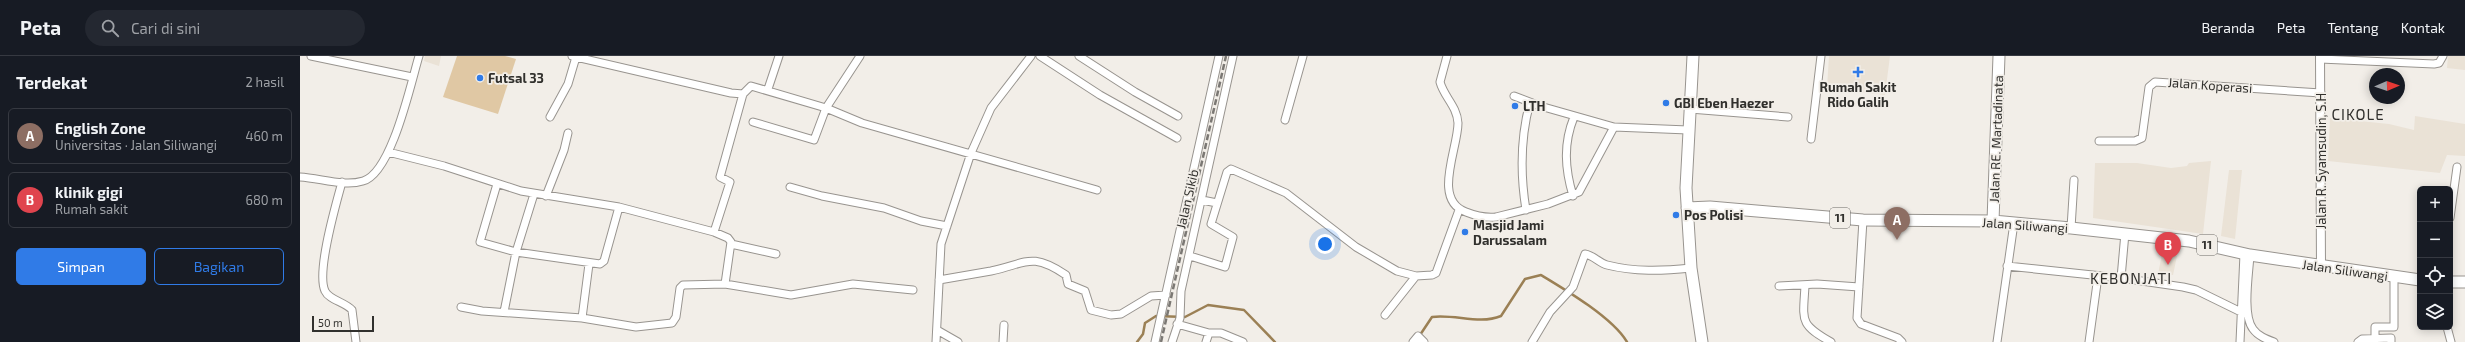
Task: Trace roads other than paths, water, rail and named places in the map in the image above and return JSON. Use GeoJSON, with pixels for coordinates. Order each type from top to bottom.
{"type":"FeatureCollection","features":[{"type":"Feature","properties":{"kind":"highway"},"geometry":{"type":"LineString","coordinates":[[1693,56],[1688,130],[1687,208],[1691,268],[1702,342]]}},
{"type":"Feature","properties":{"kind":"highway","name":"Jalan RE. Martadinata"},"geometry":{"type":"LineString","coordinates":[[1993,221],[1999,56]]}},
{"type":"Feature","properties":{"kind":"highway","name":"Jalan Siliwangi"},"geometry":{"type":"LineString","coordinates":[[1687,208],[1710,207],[1863,220],[1993,221],[2125,233],[2189,241],[2247,254],[2321,267],[2417,280]]}},
{"type":"Feature","properties":{"kind":"highway"},"geometry":{"type":"LineString","coordinates":[[2453,282],[2465,282]]}},
{"type":"Feature","properties":{"kind":"street"},"geometry":{"type":"LineString","coordinates":[[311,56],[412,77]]}},
{"type":"Feature","properties":{"kind":"street"},"geometry":{"type":"LineString","coordinates":[[300,177],[342,182],[366,181],[388,152],[405,107],[419,56]]}},
{"type":"Feature","properties":{"kind":"street"},"geometry":{"type":"LineString","coordinates":[[550,117],[568,84],[574,56],[731,93],[742,94]]}},
{"type":"Feature","properties":{"kind":"street"},"geometry":{"type":"LineString","coordinates":[[768,89],[779,56]]}},
{"type":"Feature","properties":{"kind":"street"},"geometry":{"type":"LineString","coordinates":[[753,122],[812,141],[817,135],[826,108],[860,56]]}},
{"type":"Feature","properties":{"kind":"street"},"geometry":{"type":"LineString","coordinates":[[936,342],[941,244],[971,153],[991,108],[1031,56]]}},
{"type":"Feature","properties":{"kind":"street"},"geometry":{"type":"LineString","coordinates":[[1040,56],[1100,96],[1177,138]]}},
{"type":"Feature","properties":{"kind":"street"},"geometry":{"type":"LineString","coordinates":[[1079,56],[1178,116]]}},
{"type":"Feature","properties":{"kind":"street","name":"Jalan Sikib"},"geometry":{"type":"LineString","coordinates":[[1155,342],[1219,56]]}},
{"type":"Feature","properties":{"kind":"street"},"geometry":{"type":"LineString","coordinates":[[1172,342],[1178,321],[1216,127],[1233,56]]}},
{"type":"Feature","properties":{"kind":"street"},"geometry":{"type":"LineString","coordinates":[[1285,120],[1303,56]]}},
{"type":"Feature","properties":{"kind":"street"},"geometry":{"type":"LineString","coordinates":[[1447,56],[1440,82],[1454,106],[1458,122],[1449,185],[1452,201],[1459,210],[1491,217],[1526,210],[1573,196],[1584,186],[1614,127]]}},
{"type":"Feature","properties":{"kind":"street"},"geometry":{"type":"LineString","coordinates":[[1812,140],[1822,56]]}},
{"type":"Feature","properties":{"kind":"street"},"geometry":{"type":"LineString","coordinates":[[2320,57],[2434,64],[2439,63],[2443,56]]}},
{"type":"Feature","properties":{"kind":"street","name":"Jalan R. Syamsudin, S.H"},"geometry":{"type":"LineString","coordinates":[[2320,57],[2321,267]]}},
{"type":"Feature","properties":{"kind":"street","name":"Jalan Koperasi"},"geometry":{"type":"LineString","coordinates":[[2099,141],[2136,141],[2142,138],[2149,87],[2155,82],[2321,93]]}},
{"type":"Feature","properties":{"kind":"street"},"geometry":{"type":"LineString","coordinates":[[714,232],[730,182],[720,177],[742,94],[752,86],[768,89],[826,108],[862,123],[1097,190]]}},
{"type":"Feature","properties":{"kind":"street"},"geometry":{"type":"LineString","coordinates":[[1514,96],[1574,117],[1614,127],[1688,130]]}},
{"type":"Feature","properties":{"kind":"street"},"geometry":{"type":"LineString","coordinates":[[1526,210],[1523,189],[1522,137],[1530,102]]}},
{"type":"Feature","properties":{"kind":"street"},"geometry":{"type":"LineString","coordinates":[[1690,109],[1788,117]]}},
{"type":"Feature","properties":{"kind":"street"},"geometry":{"type":"LineString","coordinates":[[1573,196],[1566,169],[1566,153],[1567,137],[1574,117]]}},
{"type":"Feature","properties":{"kind":"street"},"geometry":{"type":"LineString","coordinates":[[546,196],[568,133]]}},
{"type":"Feature","properties":{"kind":"street"},"geometry":{"type":"LineString","coordinates":[[388,152],[444,166],[497,184],[534,194],[619,207],[714,232],[728,238],[731,244],[725,284]]}},
{"type":"Feature","properties":{"kind":"street"},"geometry":{"type":"LineString","coordinates":[[2453,196],[2457,167]]}},
{"type":"Feature","properties":{"kind":"street"},"geometry":{"type":"LineString","coordinates":[[1190,256],[1225,267],[1233,237],[1212,225],[1226,172],[1229,169],[1286,193],[1356,247],[1397,271],[1416,276],[1432,275],[1436,273],[1459,210]]}},
{"type":"Feature","properties":{"kind":"street"},"geometry":{"type":"LineString","coordinates":[[2071,228],[2074,180]]}},
{"type":"Feature","properties":{"kind":"street"},"geometry":{"type":"LineString","coordinates":[[342,182],[326,244],[323,285],[330,296],[352,310],[356,342]]}},
{"type":"Feature","properties":{"kind":"street"},"geometry":{"type":"LineString","coordinates":[[497,184],[480,242],[516,252],[590,264],[600,264],[604,260],[619,207]]}},
{"type":"Feature","properties":{"kind":"street"},"geometry":{"type":"LineString","coordinates":[[790,187],[822,196],[884,208],[921,221],[947,226]]}},
{"type":"Feature","properties":{"kind":"street"},"geometry":{"type":"LineString","coordinates":[[504,312],[516,252],[534,194]]}},
{"type":"Feature","properties":{"kind":"street"},"geometry":{"type":"LineString","coordinates":[[1202,200],[1217,203]]}},
{"type":"Feature","properties":{"kind":"street"},"geometry":{"type":"LineString","coordinates":[[1863,220],[1857,317],[1859,322],[1898,338],[1902,342]]}},
{"type":"Feature","properties":{"kind":"street"},"geometry":{"type":"LineString","coordinates":[[1997,342],[2014,223]]}},
{"type":"Feature","properties":{"kind":"street"},"geometry":{"type":"LineString","coordinates":[[2121,278],[2125,233]]}},
{"type":"Feature","properties":{"kind":"street"},"geometry":{"type":"LineString","coordinates":[[731,244],[776,254]]}},
{"type":"Feature","properties":{"kind":"street"},"geometry":{"type":"LineString","coordinates":[[1532,342],[1550,312],[1573,287],[1585,254],[1604,264],[1624,269],[1654,271],[1691,268]]}},
{"type":"Feature","properties":{"kind":"street"},"geometry":{"type":"LineString","coordinates":[[2240,342],[2241,312],[2247,254]]}},
{"type":"Feature","properties":{"kind":"street"},"geometry":{"type":"LineString","coordinates":[[2247,254],[2247,307],[2250,324],[2257,333],[2274,342]]}},
{"type":"Feature","properties":{"kind":"street"},"geometry":{"type":"LineString","coordinates":[[939,280],[993,271],[1022,261],[1034,261],[1044,263],[1066,275],[1068,284],[1085,291],[1091,310],[1111,315],[1121,314],[1151,296],[1166,295]]}},
{"type":"Feature","properties":{"kind":"street"},"geometry":{"type":"LineString","coordinates":[[582,318],[590,264]]}},
{"type":"Feature","properties":{"kind":"street"},"geometry":{"type":"LineString","coordinates":[[2007,266],[2121,278],[2196,290],[2241,312]]}},
{"type":"Feature","properties":{"kind":"street"},"geometry":{"type":"LineString","coordinates":[[1385,315],[1416,276]]}},
{"type":"Feature","properties":{"kind":"street"},"geometry":{"type":"LineString","coordinates":[[2089,342],[2098,276]]}},
{"type":"Feature","properties":{"kind":"street"},"geometry":{"type":"LineString","coordinates":[[2375,338],[2376,327],[2394,327],[2394,277]]}},
{"type":"Feature","properties":{"kind":"street"},"geometry":{"type":"LineString","coordinates":[[461,307],[582,318],[636,327],[672,322],[676,317],[680,288],[683,285],[725,284],[792,295],[852,284],[913,290]]}},
{"type":"Feature","properties":{"kind":"street"},"geometry":{"type":"LineString","coordinates":[[1779,286],[1805,286],[1817,284],[1859,287]]}},
{"type":"Feature","properties":{"kind":"street"},"geometry":{"type":"LineString","coordinates":[[1805,286],[1804,320],[1806,325],[1831,342]]}},
{"type":"Feature","properties":{"kind":"street"},"geometry":{"type":"LineString","coordinates":[[1178,321],[1208,333],[1221,333],[1243,342]]}},
{"type":"Feature","properties":{"kind":"street"},"geometry":{"type":"LineString","coordinates":[[1003,342],[1004,325]]}},
{"type":"Feature","properties":{"kind":"street"},"geometry":{"type":"LineString","coordinates":[[937,330],[958,342]]}},
{"type":"Feature","properties":{"kind":"street"},"geometry":{"type":"LineString","coordinates":[[2448,330],[2451,342]]}},
{"type":"Feature","properties":{"kind":"street"},"geometry":{"type":"LineString","coordinates":[[1206,342],[1208,333]]}},
{"type":"Feature","properties":{"kind":"street"},"geometry":{"type":"LineString","coordinates":[[2358,342],[2362,338],[2391,338],[2390,342]]}},
{"type":"Feature","properties":{"kind":"waterway"},"geometry":{"type":"LineString","coordinates":[[1420,335],[1432,317],[1441,316],[1484,320],[1501,316],[1525,279],[1541,275],[1576,296],[1600,314],[1620,333],[1627,342]]}},
{"type":"Feature","properties":{"kind":"waterway"},"geometry":{"type":"LineString","coordinates":[[1137,342],[1143,334],[1145,323],[1156,316],[1185,317],[1208,305],[1244,310],[1275,342]]}},
{"type":"Feature","properties":{"kind":"railway"},"geometry":{"type":"LineString","coordinates":[[1161,342],[1226,56]]}},
{"type":"Feature","properties":{"kind":"place","name":"Rumah Sakit Rido Galih"},"geometry":{"type":"Point","coordinates":[1858,72]}},
{"type":"Feature","properties":{"kind":"place","name":"Futsal 33"},"geometry":{"type":"Point","coordinates":[480,78]}},
{"type":"Feature","properties":{"kind":"place","name":"GBI Eben Haezer"},"geometry":{"type":"Point","coordinates":[1666,103]}},
{"type":"Feature","properties":{"kind":"place","name":"LTH"},"geometry":{"type":"Point","coordinates":[1515,106]}},
{"type":"Feature","properties":{"kind":"place","name":"Pos Polisi"},"geometry":{"type":"Point","coordinates":[1676,215]}},
{"type":"Feature","properties":{"kind":"place","name":"Masjid Jami Darussalam"},"geometry":{"type":"Point","coordinates":[1465,232]}},
{"type":"Feature","properties":{"kind":"place","name":"English Zone"},"geometry":{"type":"Point","coordinates":[1897,240]}},
{"type":"Feature","properties":{"kind":"place","name":"klinik gigi"},"geometry":{"type":"Point","coordinates":[2168,265]}},
{"type":"Feature","properties":{"kind":"district","name":"CIKOLE"},"geometry":{"type":"Point","coordinates":[2358,115]}},
{"type":"Feature","properties":{"kind":"district","name":"KEBONJATI"},"geometry":{"type":"Point","coordinates":[2131,279]}}]}
